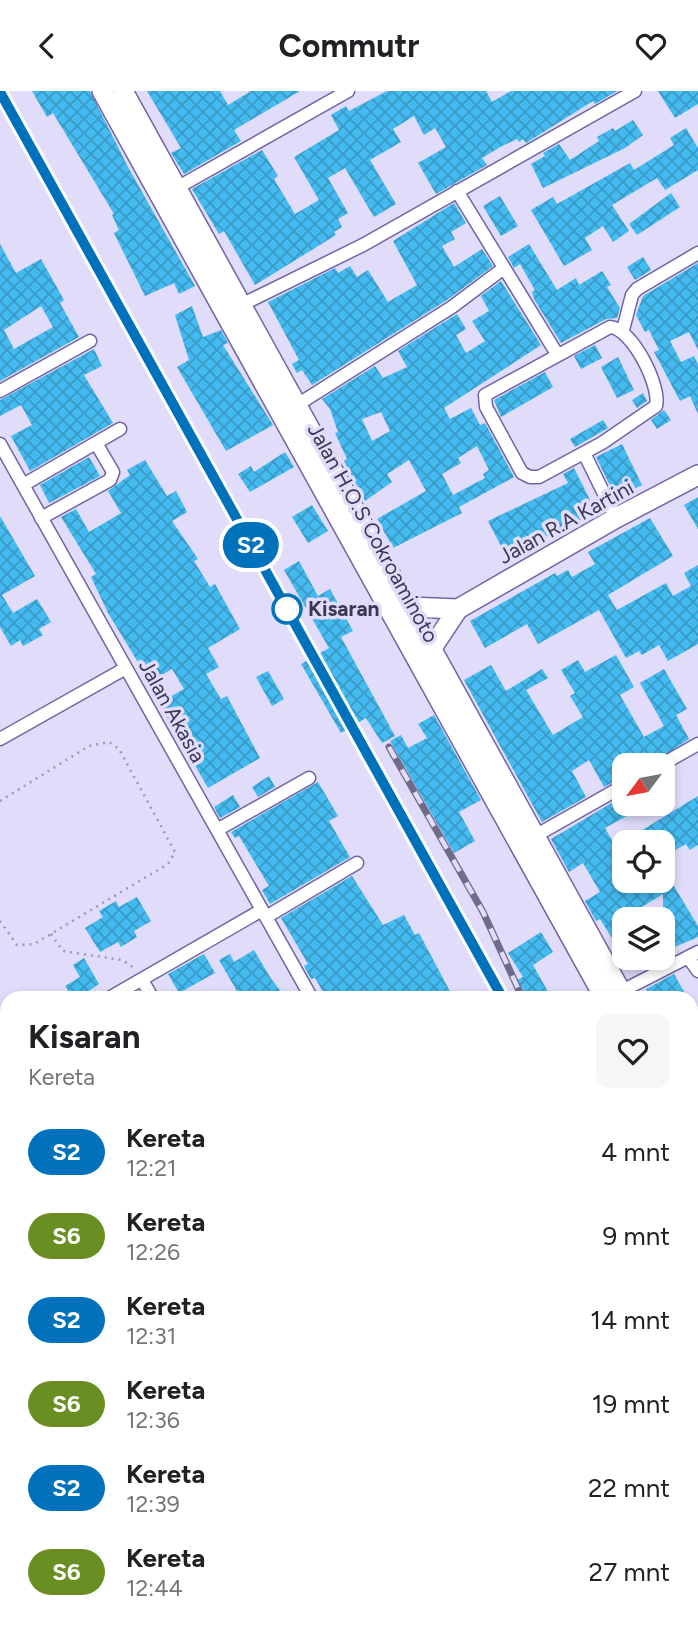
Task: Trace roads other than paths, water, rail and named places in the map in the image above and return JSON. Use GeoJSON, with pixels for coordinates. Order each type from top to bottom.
{"type":"FeatureCollection","features":[{"type":"Feature","properties":{"kind":"main road","name":"Jalan H.O.S Cokroaminoto"},"geometry":{"type":"LineString","coordinates":[[102,91],[241,305],[535,836],[612,991]]}},
{"type":"Feature","properties":{"kind":"main road","name":"Jalan H.O.S Cokroaminoto"},"geometry":{"type":"LineString","coordinates":[[123,91],[169,192],[611,991]]}},
{"type":"Feature","properties":{"kind":"main road","name":"Jalan R.A Kartini"},"geometry":{"type":"LineString","coordinates":[[458,609],[698,475]]}},
{"type":"Feature","properties":{"kind":"main road"},"geometry":{"type":"LineString","coordinates":[[409,607],[458,609]]}},
{"type":"Feature","properties":{"kind":"main road"},"geometry":{"type":"LineString","coordinates":[[432,648],[458,609]]}},
{"type":"Feature","properties":{"kind":"street"},"geometry":{"type":"LineString","coordinates":[[169,192],[348,91]]}},
{"type":"Feature","properties":{"kind":"street"},"geometry":{"type":"LineString","coordinates":[[241,305],[363,245],[635,91]]}},
{"type":"Feature","properties":{"kind":"street"},"geometry":{"type":"LineString","coordinates":[[457,191],[557,354]]}},
{"type":"Feature","properties":{"kind":"street"},"geometry":{"type":"LineString","coordinates":[[623,330],[632,295],[637,289],[698,253]]}},
{"type":"Feature","properties":{"kind":"street"},"geometry":{"type":"LineString","coordinates":[[297,405],[452,307],[504,268]]}},
{"type":"Feature","properties":{"kind":"street"},"geometry":{"type":"LineString","coordinates":[[610,327],[623,330],[628,334],[657,389],[656,406],[584,453],[539,477],[530,477],[522,473],[483,401],[490,390],[557,354],[610,327]]}},
{"type":"Feature","properties":{"kind":"street"},"geometry":{"type":"LineString","coordinates":[[0,391],[90,341]]}},
{"type":"Feature","properties":{"kind":"street"},"geometry":{"type":"LineString","coordinates":[[23,485],[120,429]]}},
{"type":"Feature","properties":{"kind":"street"},"geometry":{"type":"LineString","coordinates":[[41,517],[110,480],[113,472],[96,443]]}},
{"type":"Feature","properties":{"kind":"street","name":"Jalan Akasia"},"geometry":{"type":"LineString","coordinates":[[0,444],[308,991]]}},
{"type":"Feature","properties":{"kind":"street"},"geometry":{"type":"LineString","coordinates":[[584,453],[617,518]]}},
{"type":"Feature","properties":{"kind":"street"},"geometry":{"type":"LineString","coordinates":[[2,733],[126,668]]}},
{"type":"Feature","properties":{"kind":"street"},"geometry":{"type":"LineString","coordinates":[[676,756],[698,744]]}},
{"type":"Feature","properties":{"kind":"street"},"geometry":{"type":"LineString","coordinates":[[217,830],[309,778]]}},
{"type":"Feature","properties":{"kind":"street"},"geometry":{"type":"LineString","coordinates":[[535,836],[612,792]]}},
{"type":"Feature","properties":{"kind":"street"},"geometry":{"type":"LineString","coordinates":[[122,991],[357,863]]}},
{"type":"Feature","properties":{"kind":"street"},"geometry":{"type":"LineString","coordinates":[[624,991],[693,955],[698,971]]}},
{"type":"Feature","properties":{"kind":"street"},"geometry":{"type":"LineString","coordinates":[[142,980],[148,991]]}},
{"type":"Feature","properties":{"kind":"railway"},"geometry":{"type":"LineString","coordinates":[[0,92],[499,991]]}},
{"type":"Feature","properties":{"kind":"railway"},"geometry":{"type":"LineString","coordinates":[[389,747],[483,912],[519,991]]}},
{"type":"Feature","properties":{"kind":"train","name":"S2"},"geometry":{"type":"LineString","coordinates":[[0,92],[499,991]]}},
{"type":"Feature","properties":{"kind":"place","name":"Kisaran"},"geometry":{"type":"Point","coordinates":[287,609]}}]}
